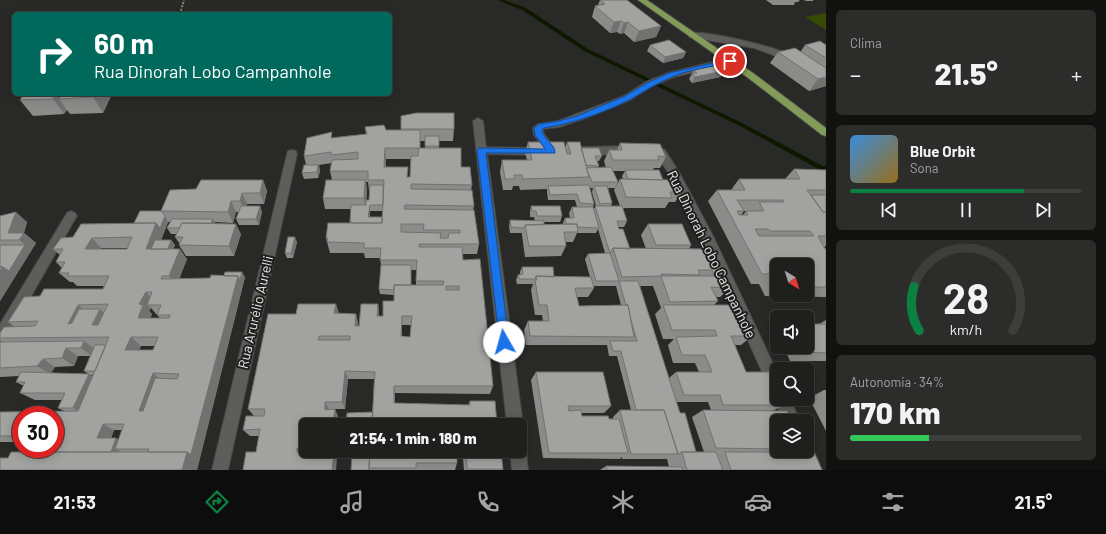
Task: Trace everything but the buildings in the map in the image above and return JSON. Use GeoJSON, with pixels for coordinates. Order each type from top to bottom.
{"type":"FeatureCollection","features":[{"type":"Feature","properties":{"kind":"main road"},"geometry":{"type":"LineString","coordinates":[[642,0],[730,61],[826,133]]}},
{"type":"Feature","properties":{"kind":"street"},"geometry":{"type":"LineString","coordinates":[[692,35],[746,44],[781,53],[801,64]]}},
{"type":"Feature","properties":{"kind":"street"},"geometry":{"type":"LineString","coordinates":[[481,150],[556,151],[539,135],[538,128],[542,126],[559,124],[580,117],[627,98],[649,84],[672,75],[730,61]]}},
{"type":"Feature","properties":{"kind":"street"},"geometry":{"type":"LineString","coordinates":[[478,121],[514,418]]}},
{"type":"Feature","properties":{"kind":"street","name":"Rua Dinorah Lobo Campanhole"},"geometry":{"type":"LineString","coordinates":[[575,151],[650,149],[661,153],[675,174],[707,236],[770,374]]}},
{"type":"Feature","properties":{"kind":"street","name":"Rua Arurélio Aurelli"},"geometry":{"type":"LineString","coordinates":[[220,470],[292,154]]}},
{"type":"Feature","properties":{"kind":"street"},"geometry":{"type":"LineString","coordinates":[[0,337],[71,216]]}},
{"type":"Feature","properties":{"kind":"street"},"geometry":{"type":"LineString","coordinates":[[519,458],[520,470]]}},
{"type":"Feature","properties":{"kind":"street"},"geometry":{"type":"LineString","coordinates":[[809,458],[814,470]]}},
{"type":"Feature","properties":{"kind":"path"},"geometry":{"type":"LineString","coordinates":[[181,12],[184,0]]}},
{"type":"Feature","properties":{"kind":"green space"},"geometry":{"type":"Polygon","coordinates":[[[826,13],[826,30],[805,17],[826,13]]]}},
{"type":"Feature","properties":{"kind":"waterway"},"geometry":{"type":"LineString","coordinates":[[500,0],[524,9],[586,50],[744,126],[822,168],[826,168]]}},
{"type":"Feature","properties":{"kind":"route"},"geometry":{"type":"LineString","coordinates":[[504,342],[481,150],[552,152],[539,135],[538,128],[542,126],[559,124],[580,117],[627,98],[649,84],[672,75],[730,61]]}}]}
